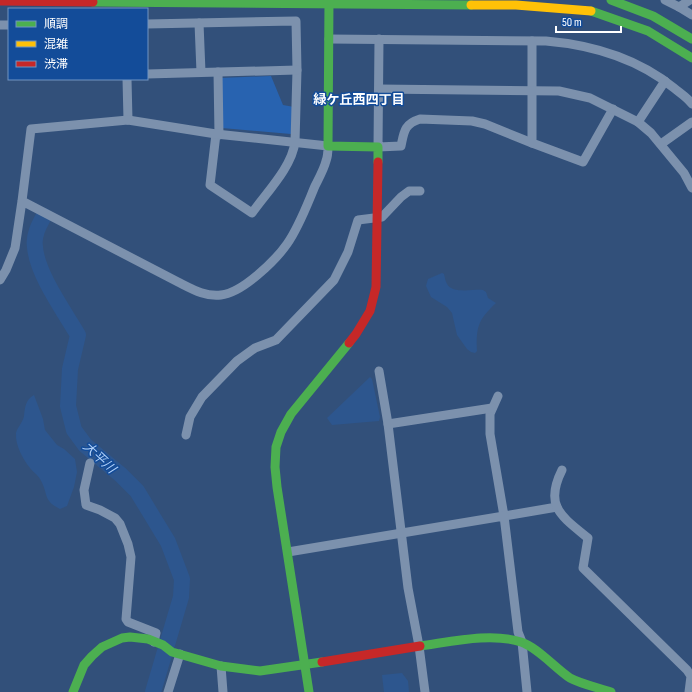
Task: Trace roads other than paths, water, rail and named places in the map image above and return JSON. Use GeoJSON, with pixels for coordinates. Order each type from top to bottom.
{"type":"FeatureCollection","features":[{"type":"Feature","properties":{"kind":"street"},"geometry":{"type":"LineString","coordinates":[[611,0],[635,7],[658,18],[692,39]]}},
{"type":"Feature","properties":{"kind":"street"},"geometry":{"type":"LineString","coordinates":[[665,0],[679,6],[692,15]]}},
{"type":"Feature","properties":{"kind":"street"},"geometry":{"type":"LineString","coordinates":[[679,6],[690,0]]}},
{"type":"Feature","properties":{"kind":"street"},"geometry":{"type":"LineString","coordinates":[[0,1],[330,2],[516,5],[592,11],[648,31],[692,58]]}},
{"type":"Feature","properties":{"kind":"street"},"geometry":{"type":"LineString","coordinates":[[22,201],[201,293],[211,296],[222,296],[244,287],[282,251],[288,242],[311,197],[326,161],[328,146],[330,2]]}},
{"type":"Feature","properties":{"kind":"street"},"geometry":{"type":"LineString","coordinates":[[148,24],[296,21],[297,70],[294,152],[281,174],[252,213],[210,185],[217,135],[218,72]]}},
{"type":"Feature","properties":{"kind":"street"},"geometry":{"type":"LineString","coordinates":[[199,23],[201,72]]}},
{"type":"Feature","properties":{"kind":"street"},"geometry":{"type":"LineString","coordinates":[[329,39],[546,41],[572,43],[604,50],[630,61],[665,81],[692,104]]}},
{"type":"Feature","properties":{"kind":"street"},"geometry":{"type":"LineString","coordinates":[[310,692],[274,467],[276,447],[281,432],[291,414],[356,334],[370,311],[376,287],[379,39]]}},
{"type":"Feature","properties":{"kind":"street"},"geometry":{"type":"LineString","coordinates":[[532,41],[532,143]]}},
{"type":"Feature","properties":{"kind":"street"},"geometry":{"type":"LineString","coordinates":[[148,74],[297,70]]}},
{"type":"Feature","properties":{"kind":"street"},"geometry":{"type":"LineString","coordinates":[[127,80],[128,120]]}},
{"type":"Feature","properties":{"kind":"street"},"geometry":{"type":"LineString","coordinates":[[638,122],[665,81]]}},
{"type":"Feature","properties":{"kind":"street"},"geometry":{"type":"LineString","coordinates":[[379,89],[559,91],[574,93],[590,98],[638,122],[661,144],[684,173],[692,188]]}},
{"type":"Feature","properties":{"kind":"street"},"geometry":{"type":"LineString","coordinates":[[0,280],[15,248],[30,128],[128,120],[217,135],[328,146],[378,147],[401,146],[405,129],[414,121],[420,119],[472,121],[484,124],[583,162],[613,109]]}},
{"type":"Feature","properties":{"kind":"street"},"geometry":{"type":"LineString","coordinates":[[661,144],[692,122]]}},
{"type":"Feature","properties":{"kind":"street"},"geometry":{"type":"LineString","coordinates":[[186,435],[190,417],[202,396],[237,361],[255,348],[276,340],[334,280],[348,252],[358,220],[382,217],[401,197],[409,191],[420,191]]}},
{"type":"Feature","properties":{"kind":"street"},"geometry":{"type":"LineString","coordinates":[[379,371],[388,424],[408,588],[419,646],[425,692]]}},
{"type":"Feature","properties":{"kind":"street"},"geometry":{"type":"LineString","coordinates":[[498,396],[490,414],[490,434],[504,516],[518,632],[522,642],[527,692]]}},
{"type":"Feature","properties":{"kind":"street"},"geometry":{"type":"LineString","coordinates":[[388,424],[492,408]]}},
{"type":"Feature","properties":{"kind":"street"},"geometry":{"type":"LineString","coordinates":[[90,463],[84,490],[86,505],[115,518],[120,524],[128,544],[131,557],[126,618],[128,622],[156,634],[159,643]]}},
{"type":"Feature","properties":{"kind":"street"},"geometry":{"type":"LineString","coordinates":[[562,470],[556,482],[554,491],[557,507],[562,517],[588,538],[583,568],[687,670],[691,676],[689,692]]}},
{"type":"Feature","properties":{"kind":"street"},"geometry":{"type":"LineString","coordinates":[[288,552],[557,507]]}},
{"type":"Feature","properties":{"kind":"street"},"geometry":{"type":"LineString","coordinates":[[74,692],[84,665],[102,647],[122,638],[130,637],[148,639],[159,643],[176,653],[221,666],[260,671],[306,665],[419,646],[492,637],[505,638],[522,642],[571,678],[611,692]]}},
{"type":"Feature","properties":{"kind":"street"},"geometry":{"type":"LineString","coordinates":[[168,692],[176,653]]}},
{"type":"Feature","properties":{"kind":"street"},"geometry":{"type":"LineString","coordinates":[[221,666],[223,692]]}},
{"type":"Feature","properties":{"kind":"waterway","name":"大平川"},"geometry":{"type":"LineString","coordinates":[[44,216],[38,227],[35,239],[37,258],[52,292],[78,335],[70,369],[68,406],[74,430],[85,445],[121,475],[137,491],[168,542],[182,579],[181,597],[153,692]]}},
{"type":"Feature","properties":{"kind":"district","name":"緑ケ丘西四丁目"},"geometry":{"type":"Point","coordinates":[359,99]}}]}
